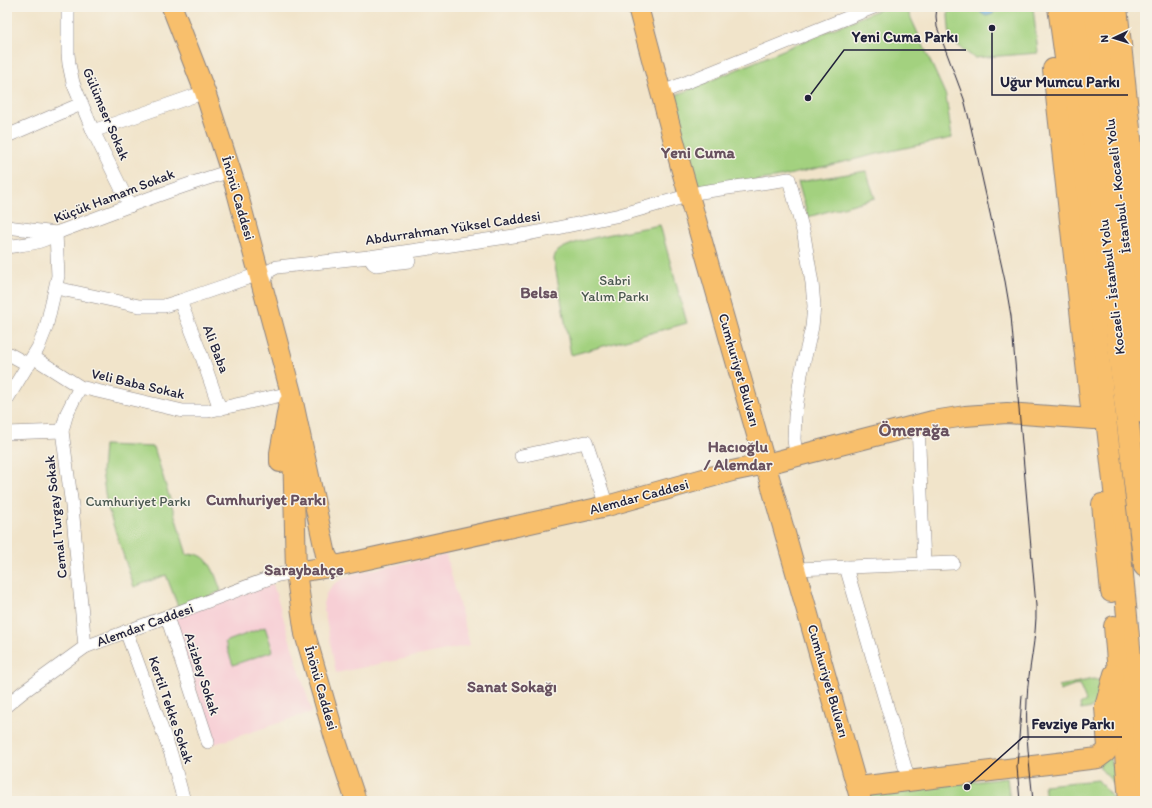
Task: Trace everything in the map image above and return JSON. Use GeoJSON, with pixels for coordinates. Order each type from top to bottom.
{"type":"FeatureCollection","features":[{"type":"Feature","properties":{"kind":"highway","name":"Kocaeli - İstanbul Yolu"},"geometry":{"type":"LineString","coordinates":[[1078,7],[1145,566]]}},
{"type":"Feature","properties":{"kind":"highway","name":"İstanbul - Kocaeli Yolu"},"geometry":{"type":"LineString","coordinates":[[1095,7],[1117,170],[1145,412]]}},
{"type":"Feature","properties":{"kind":"highway"},"geometry":{"type":"LineString","coordinates":[[1116,7],[1145,279]]}},
{"type":"Feature","properties":{"kind":"main road","name":"İnönü Caddesi"},"geometry":{"type":"LineString","coordinates":[[172,7],[205,92],[231,171],[291,393],[326,555],[329,561],[336,566]]}},
{"type":"Feature","properties":{"kind":"main road","name":"Cumhuriyet Bulvarı"},"geometry":{"type":"LineString","coordinates":[[638,7],[660,93],[860,794]]}},
{"type":"Feature","properties":{"kind":"main road"},"geometry":{"type":"LineString","coordinates":[[1045,7],[1099,419],[1120,544],[1145,801]]}},
{"type":"Feature","properties":{"kind":"main road"},"geometry":{"type":"LineString","coordinates":[[1058,7],[1070,91],[1099,419],[1128,793]]}},
{"type":"Feature","properties":{"kind":"main road","name":"İnönü Caddesi"},"geometry":{"type":"LineString","coordinates":[[291,393],[280,459],[284,535],[296,572],[305,634],[335,738],[356,801]]}},
{"type":"Feature","properties":{"kind":"main road","name":"Alemdar Caddesi"},"geometry":{"type":"LineString","coordinates":[[336,566],[607,506],[732,471],[765,464],[918,424],[965,416],[1011,413],[1099,419]]}},
{"type":"Feature","properties":{"kind":"main road"},"geometry":{"type":"LineString","coordinates":[[296,572],[336,566]]}},
{"type":"Feature","properties":{"kind":"main road"},"geometry":{"type":"LineString","coordinates":[[1118,664],[1105,707],[1108,747],[1111,757],[1128,793]]}},
{"type":"Feature","properties":{"kind":"main road"},"geometry":{"type":"LineString","coordinates":[[860,794],[909,781],[1098,758],[1106,752],[1108,747]]}},
{"type":"Feature","properties":{"kind":"street","name":"Gülümser Sokak"},"geometry":{"type":"LineString","coordinates":[[68,7],[69,64],[73,83],[93,131],[130,206]]}},
{"type":"Feature","properties":{"kind":"street"},"geometry":{"type":"LineString","coordinates":[[660,93],[874,7]]}},
{"type":"Feature","properties":{"kind":"street"},"geometry":{"type":"LineString","coordinates":[[93,131],[205,92]]}},
{"type":"Feature","properties":{"kind":"street"},"geometry":{"type":"LineString","coordinates":[[7,136],[81,104]]}},
{"type":"Feature","properties":{"kind":"street","name":"Küçük Hamam Sokak"},"geometry":{"type":"LineString","coordinates":[[7,247],[49,239],[56,233],[179,187],[231,171]]}},
{"type":"Feature","properties":{"kind":"street","name":"Abdurrahman Yüksel Caddesi"},"geometry":{"type":"LineString","coordinates":[[261,279],[269,271],[277,267],[369,257],[528,234],[606,218],[689,195],[789,179],[804,235],[812,283],[814,306],[813,322],[801,374],[795,416],[794,440],[796,456]]}},
{"type":"Feature","properties":{"kind":"street"},"geometry":{"type":"LineString","coordinates":[[7,227],[56,233],[58,264],[56,288],[46,328],[31,361],[7,399]]}},
{"type":"Feature","properties":{"kind":"street"},"geometry":{"type":"LineString","coordinates":[[369,257],[376,265],[409,261]]}},
{"type":"Feature","properties":{"kind":"street"},"geometry":{"type":"LineString","coordinates":[[56,288],[139,306],[164,306],[261,279]]}},
{"type":"Feature","properties":{"kind":"street","name":"Ali Baba"},"geometry":{"type":"LineString","coordinates":[[180,302],[202,356],[220,409]]}},
{"type":"Feature","properties":{"kind":"street","name":"Veli Baba Sokak"},"geometry":{"type":"LineString","coordinates":[[7,353],[31,361],[80,387],[183,412],[220,409],[291,393]]}},
{"type":"Feature","properties":{"kind":"street","name":"Cemal Turgay Sokak"},"geometry":{"type":"LineString","coordinates":[[80,387],[67,414],[62,431],[72,506],[85,647]]}},
{"type":"Feature","properties":{"kind":"street"},"geometry":{"type":"LineString","coordinates":[[918,424],[924,564]]}},
{"type":"Feature","properties":{"kind":"street"},"geometry":{"type":"LineString","coordinates":[[7,433],[62,431]]}},
{"type":"Feature","properties":{"kind":"street"},"geometry":{"type":"LineString","coordinates":[[521,456],[586,442],[607,506]]}},
{"type":"Feature","properties":{"kind":"street"},"geometry":{"type":"LineString","coordinates":[[796,570],[953,562]]}},
{"type":"Feature","properties":{"kind":"street"},"geometry":{"type":"LineString","coordinates":[[846,567],[909,781]]}},
{"type":"Feature","properties":{"kind":"street","name":"Alemdar Caddesi"},"geometry":{"type":"LineString","coordinates":[[7,705],[85,647],[278,575],[296,572]]}},
{"type":"Feature","properties":{"kind":"street","name":"Azizbey Sokak"},"geometry":{"type":"LineString","coordinates":[[167,617],[208,742]]}},
{"type":"Feature","properties":{"kind":"street","name":"Kertil Tekke Sokak"},"geometry":{"type":"LineString","coordinates":[[126,631],[171,754],[184,801]]}},
{"type":"Feature","properties":{"kind":"shaded area"},"geometry":{"type":"Polygon","coordinates":[[[446,555],[470,645],[336,673],[323,604],[326,594],[334,584],[351,574],[446,555]]]}},
{"type":"Feature","properties":{"kind":"shaded area"},"geometry":{"type":"Polygon","coordinates":[[[273,584],[312,712],[215,744],[171,618],[273,584]]]}},
{"type":"Feature","properties":{"kind":"green space"},"geometry":{"type":"Polygon","coordinates":[[[885,7],[906,7],[946,96],[952,138],[775,178],[691,189],[667,99],[885,7]]]}},
{"type":"Feature","properties":{"kind":"green space"},"geometry":{"type":"Polygon","coordinates":[[[949,7],[1033,7],[1038,53],[974,58],[950,39],[948,16],[949,7]]]}},
{"type":"Feature","properties":{"kind":"green space"},"geometry":{"type":"Polygon","coordinates":[[[866,171],[875,198],[808,217],[798,182],[866,171]]]}},
{"type":"Feature","properties":{"kind":"green space","name":"Sabri Yalım Parkı"},"geometry":{"type":"Polygon","coordinates":[[[660,225],[687,323],[571,355],[554,260],[557,252],[564,247],[590,239],[660,225]]]}},
{"type":"Feature","properties":{"kind":"green space","name":"Cumhuriyet Parkı"},"geometry":{"type":"Polygon","coordinates":[[[104,445],[154,447],[187,555],[195,554],[206,560],[213,571],[221,591],[179,609],[166,575],[134,587],[107,506],[102,472],[104,445]]]}},
{"type":"Feature","properties":{"kind":"green space"},"geometry":{"type":"Polygon","coordinates":[[[265,627],[273,651],[233,665],[225,642],[265,627]]]}},
{"type":"Feature","properties":{"kind":"green space"},"geometry":{"type":"Polygon","coordinates":[[[1094,679],[1100,681],[1102,698],[1092,708],[1081,710],[1080,704],[1086,701],[1079,684],[1060,691],[1059,686],[1094,679]]]}},
{"type":"Feature","properties":{"kind":"green space"},"geometry":{"type":"Polygon","coordinates":[[[1109,758],[1116,769],[1117,787],[1100,768],[1099,760],[1109,758]]]}},
{"type":"Feature","properties":{"kind":"green space"},"geometry":{"type":"Polygon","coordinates":[[[1007,778],[1010,801],[868,801],[866,794],[1007,778]]]}},
{"type":"Feature","properties":{"kind":"green space"},"geometry":{"type":"Polygon","coordinates":[[[1098,780],[1115,801],[1046,801],[1044,785],[1098,780]]]}},
{"type":"Feature","properties":{"kind":"water"},"geometry":{"type":"Polygon","coordinates":[[[979,7],[995,7],[993,14],[986,16],[981,13],[979,7]]]}},
{"type":"Feature","properties":{"kind":"tram line"},"geometry":{"type":"LineString","coordinates":[[937,7],[937,27],[964,99],[970,123],[1005,281],[1011,316],[1036,606],[1027,713],[1028,751],[1033,801]]}},
{"type":"Feature","properties":{"kind":"tram line"},"geometry":{"type":"LineString","coordinates":[[1020,801],[1017,767],[1022,695]]}},
{"type":"Feature","properties":{"kind":"railway"},"geometry":{"type":"LineString","coordinates":[[1143,7],[1145,25]]}},
{"type":"Feature","properties":{"kind":"place","name":"Uğur Mumcu Parkı"},"geometry":{"type":"Point","coordinates":[992,28]}},
{"type":"Feature","properties":{"kind":"place","name":"Yeni Cuma Parkı"},"geometry":{"type":"Point","coordinates":[808,98]}},
{"type":"Feature","properties":{"kind":"place","name":"Fevziye Parkı"},"geometry":{"type":"Point","coordinates":[967,787]}},
{"type":"Feature","properties":{"kind":"district","name":"Yeni Cuma"},"geometry":{"type":"Point","coordinates":[698,152]}},
{"type":"Feature","properties":{"kind":"district","name":"Belsa"},"geometry":{"type":"Point","coordinates":[539,292]}},
{"type":"Feature","properties":{"kind":"district","name":"Ömerağa"},"geometry":{"type":"Point","coordinates":[914,430]}},
{"type":"Feature","properties":{"kind":"district","name":"Hacıoğlu / Alemdar"},"geometry":{"type":"Point","coordinates":[738,455]}},
{"type":"Feature","properties":{"kind":"district","name":"Cumhuriyet Parkı"},"geometry":{"type":"Point","coordinates":[266,499]}},
{"type":"Feature","properties":{"kind":"district","name":"Saraybahçe"},"geometry":{"type":"Point","coordinates":[304,569]}},
{"type":"Feature","properties":{"kind":"district","name":"Sanat Sokağı"},"geometry":{"type":"Point","coordinates":[512,686]}}]}
